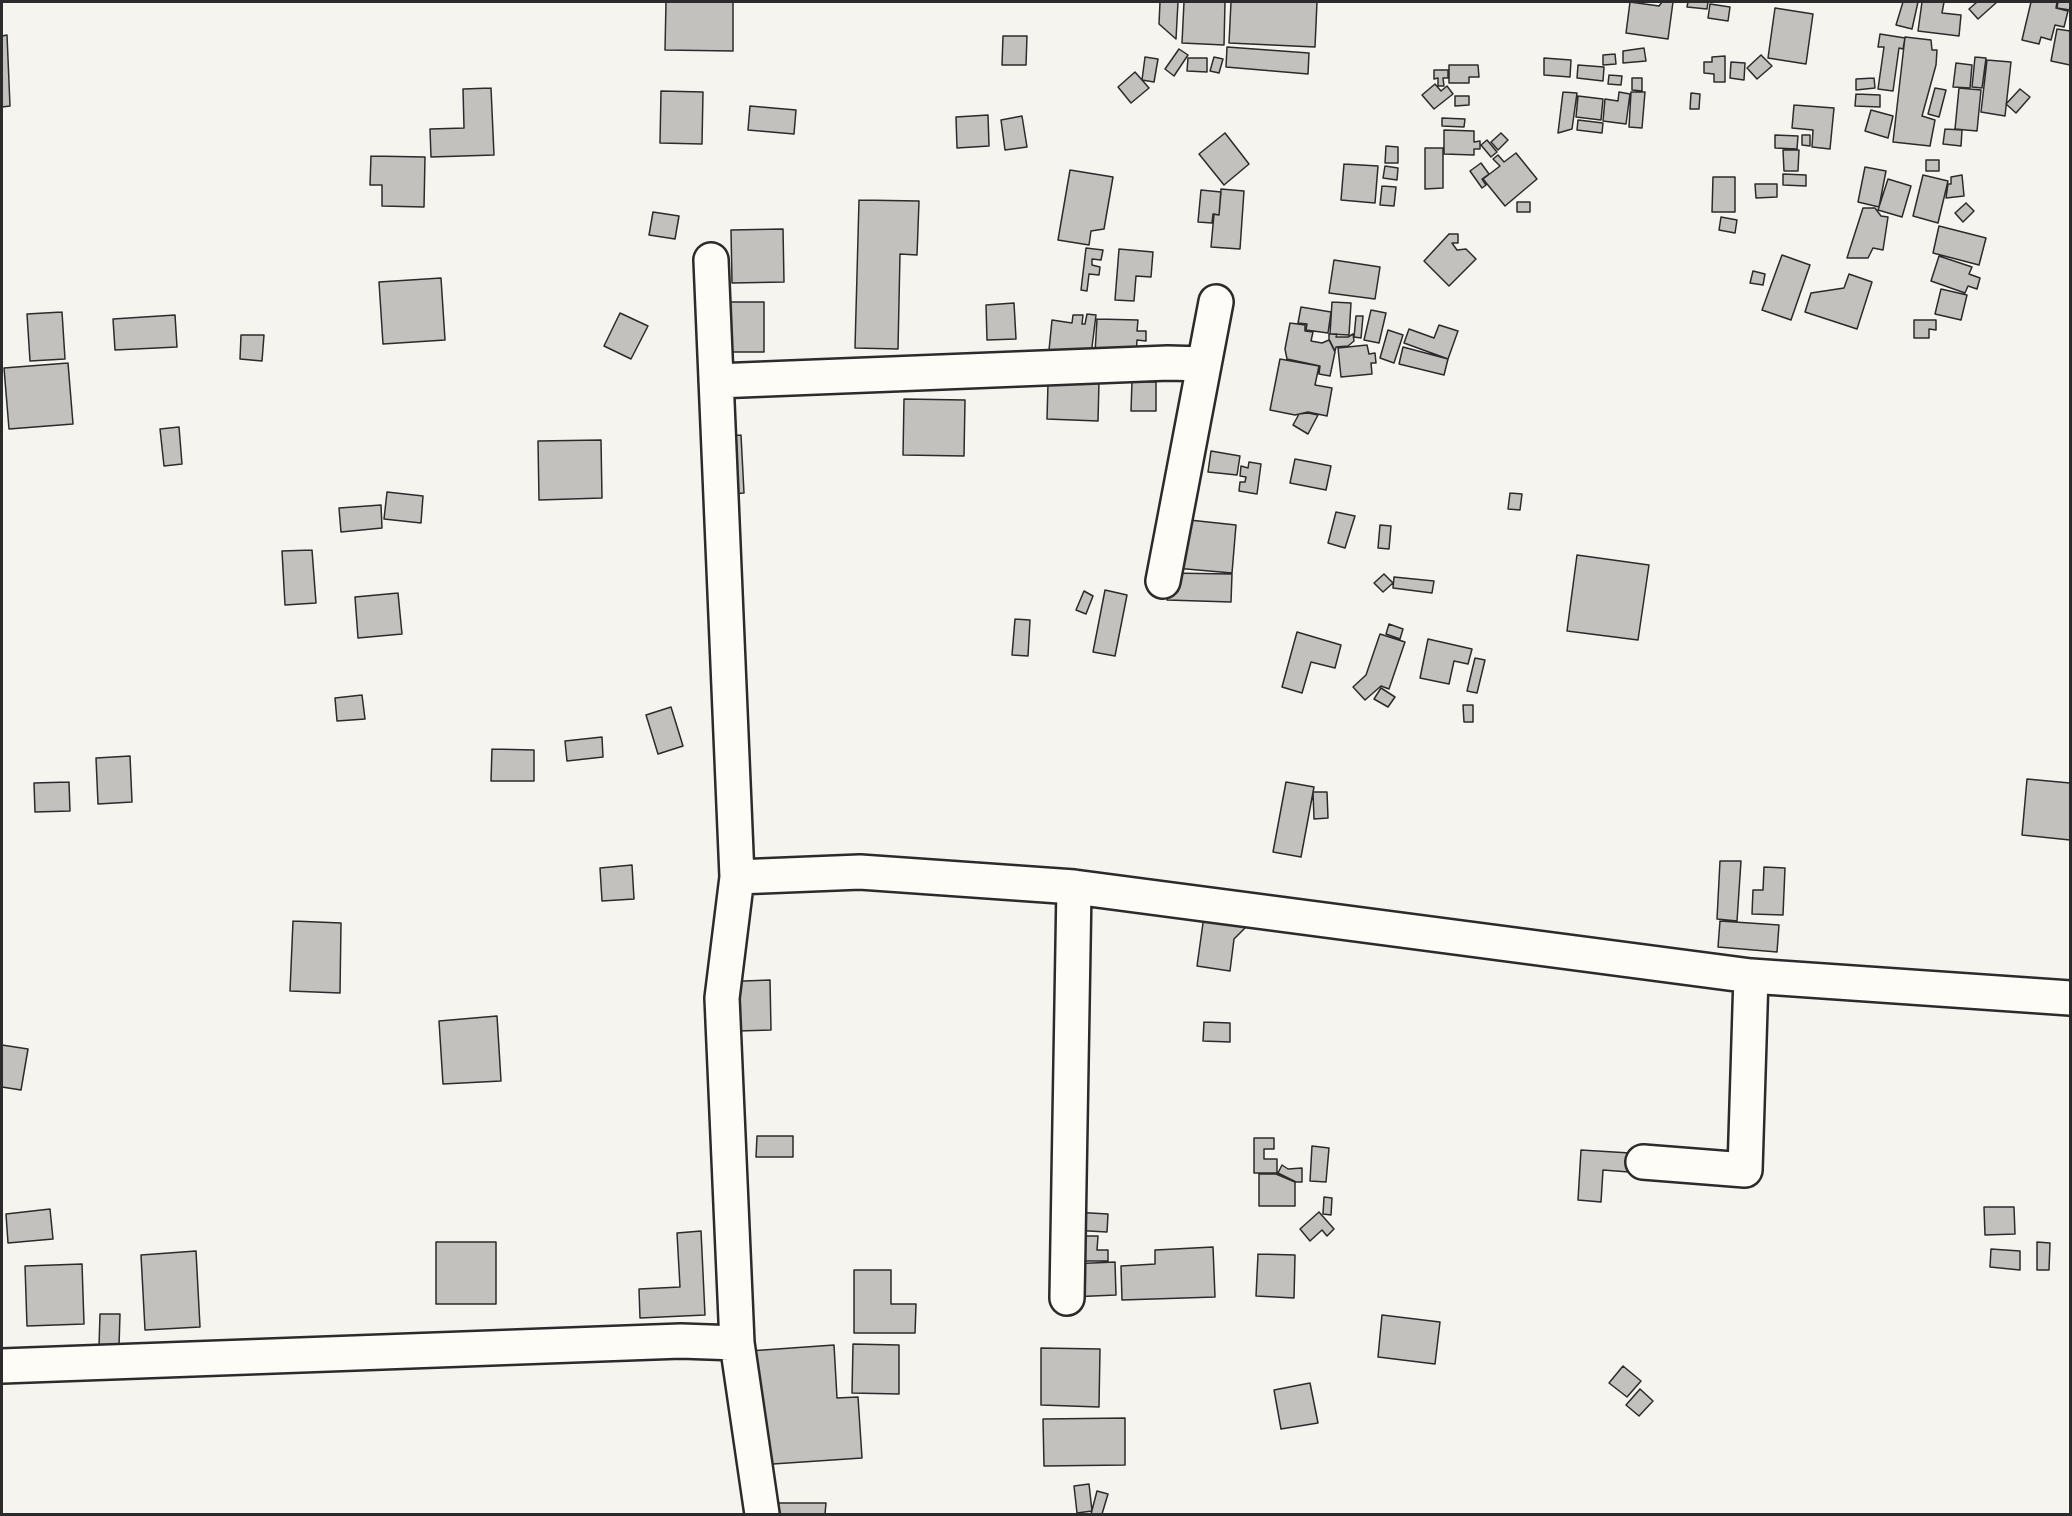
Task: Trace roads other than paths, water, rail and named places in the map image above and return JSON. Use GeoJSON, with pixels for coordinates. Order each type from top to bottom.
{"type":"FeatureCollection","features":[{"type":"Feature","properties":{"kind":"street"},"geometry":{"type":"LineString","coordinates":[[711,260],[737,877],[722,998],[737,1343],[762,1515]]}},
{"type":"Feature","properties":{"kind":"street"},"geometry":{"type":"LineString","coordinates":[[1163,581],[1216,302]]}},
{"type":"Feature","properties":{"kind":"street"},"geometry":{"type":"LineString","coordinates":[[716,381],[1168,363],[1204,364]]}},
{"type":"Feature","properties":{"kind":"street"},"geometry":{"type":"LineString","coordinates":[[737,877],[860,872],[1074,887],[1751,976],[2070,998]]}},
{"type":"Feature","properties":{"kind":"street"},"geometry":{"type":"LineString","coordinates":[[1067,1298],[1074,887]]}},
{"type":"Feature","properties":{"kind":"street"},"geometry":{"type":"LineString","coordinates":[[1643,1162],[1745,1170],[1751,976]]}},
{"type":"Feature","properties":{"kind":"street"},"geometry":{"type":"LineString","coordinates":[[2,1366],[681,1341],[737,1343]]}}]}
